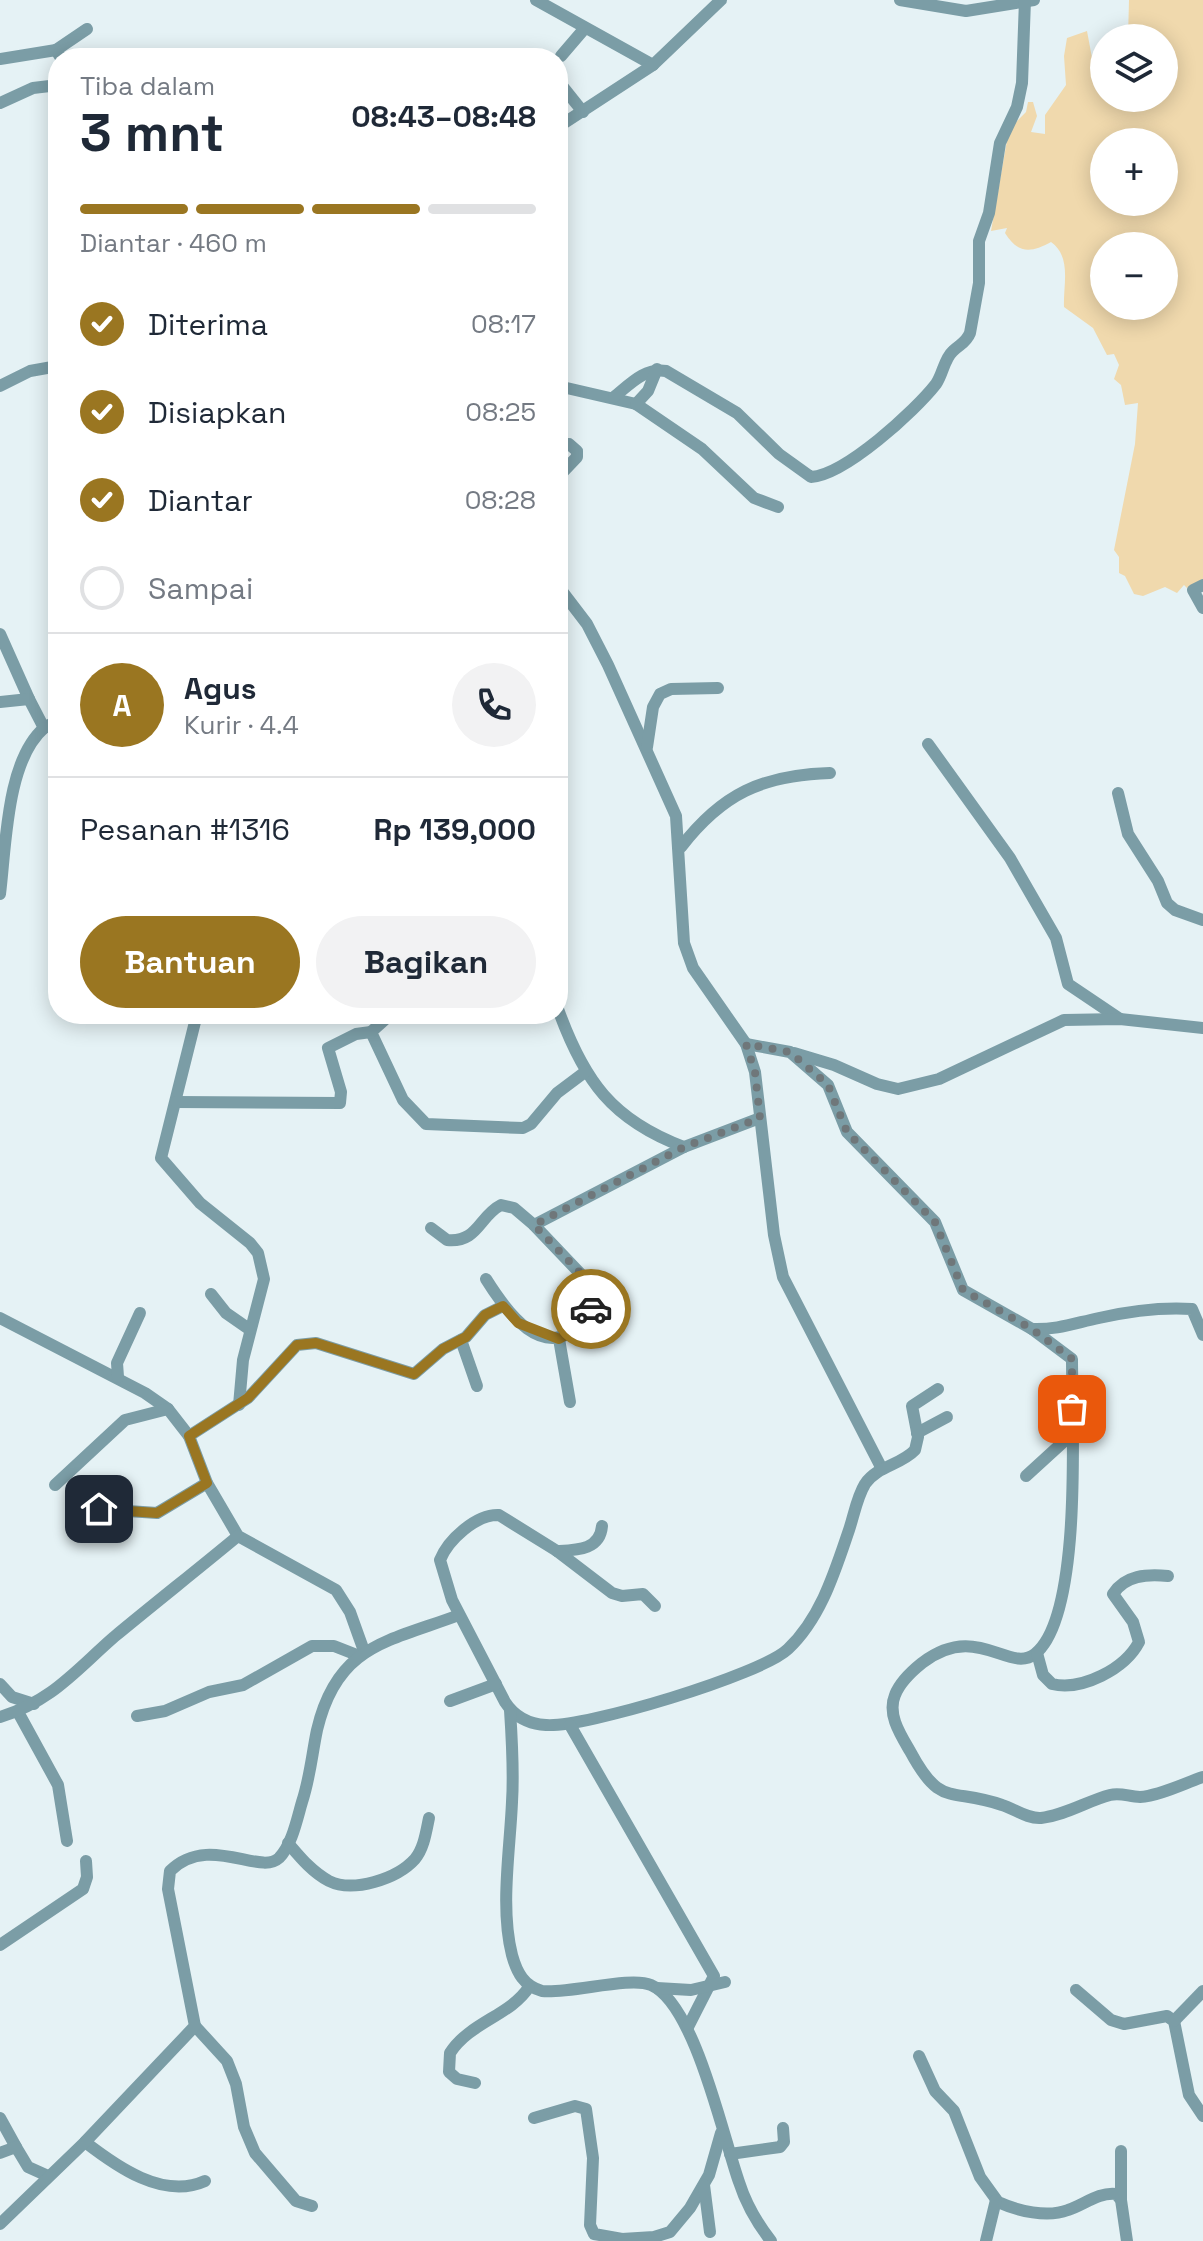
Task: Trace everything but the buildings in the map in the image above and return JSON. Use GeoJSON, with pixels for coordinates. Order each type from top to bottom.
{"type":"FeatureCollection","features":[{"type":"Feature","properties":{"kind":"street"},"geometry":{"type":"LineString","coordinates":[[536,0],[653,65]]}},
{"type":"Feature","properties":{"kind":"street"},"geometry":{"type":"LineString","coordinates":[[568,121],[653,65],[721,0]]}},
{"type":"Feature","properties":{"kind":"street"},"geometry":{"type":"LineString","coordinates":[[614,397],[635,380],[657,369],[672,374],[737,413],[779,454],[808,476],[821,475],[886,437],[936,384],[952,351],[967,341],[979,283],[979,241],[989,213],[1000,143],[1017,107],[1022,83],[1028,1],[966,11],[900,0]]}},
{"type":"Feature","properties":{"kind":"street"},"geometry":{"type":"LineString","coordinates":[[568,48],[585,28]]}},
{"type":"Feature","properties":{"kind":"street"},"geometry":{"type":"LineString","coordinates":[[65,48],[87,29]]}},
{"type":"Feature","properties":{"kind":"street"},"geometry":{"type":"LineString","coordinates":[[0,59],[48,55]]}},
{"type":"Feature","properties":{"kind":"street"},"geometry":{"type":"LineString","coordinates":[[0,103],[33,88],[48,86]]}},
{"type":"Feature","properties":{"kind":"street"},"geometry":{"type":"LineString","coordinates":[[568,93],[583,112]]}},
{"type":"Feature","properties":{"kind":"street"},"geometry":{"type":"LineString","coordinates":[[0,386],[30,371],[48,368]]}},
{"type":"Feature","properties":{"kind":"street"},"geometry":{"type":"LineString","coordinates":[[636,404],[648,391],[657,369]]}},
{"type":"Feature","properties":{"kind":"street"},"geometry":{"type":"LineString","coordinates":[[568,388],[636,404],[702,449],[754,498],[778,507]]}},
{"type":"Feature","properties":{"kind":"street"},"geometry":{"type":"LineString","coordinates":[[568,466],[577,457],[577,451],[569,444]]}},
{"type":"Feature","properties":{"kind":"street"},"geometry":{"type":"LineString","coordinates":[[1203,585],[1193,590],[1203,608]]}},
{"type":"Feature","properties":{"kind":"street"},"geometry":{"type":"LineString","coordinates":[[568,599],[587,624],[647,747],[676,816],[681,847],[684,943],[693,968],[746,1044],[755,1072],[783,1277],[882,1469]]}},
{"type":"Feature","properties":{"kind":"street"},"geometry":{"type":"LineString","coordinates":[[0,634],[44,728]]}},
{"type":"Feature","properties":{"kind":"street"},"geometry":{"type":"LineString","coordinates":[[647,747],[653,707],[660,694],[671,689],[718,688]]}},
{"type":"Feature","properties":{"kind":"street"},"geometry":{"type":"LineString","coordinates":[[0,702],[29,699]]}},
{"type":"Feature","properties":{"kind":"street"},"geometry":{"type":"LineString","coordinates":[[0,894],[9,820],[22,762],[35,736],[48,726]]}},
{"type":"Feature","properties":{"kind":"street"},"geometry":{"type":"LineString","coordinates":[[928,744],[1010,858],[1056,938],[1068,984],[1120,1019]]}},
{"type":"Feature","properties":{"kind":"street"},"geometry":{"type":"LineString","coordinates":[[681,847],[706,815],[757,785],[781,776],[830,773]]}},
{"type":"Feature","properties":{"kind":"street"},"geometry":{"type":"LineString","coordinates":[[1118,793],[1128,834],[1158,881],[1167,903],[1175,910],[1203,920]]}},
{"type":"Feature","properties":{"kind":"street"},"geometry":{"type":"LineString","coordinates":[[746,1044],[790,1052],[834,1065],[877,1084],[898,1089],[939,1079],[1051,1024],[1075,1019],[1120,1019],[1203,1028]]}},
{"type":"Feature","properties":{"kind":"street"},"geometry":{"type":"LineString","coordinates":[[194,1024],[162,1162],[182,1179],[200,1203],[258,1253],[264,1279],[249,1329],[239,1405]]}},
{"type":"Feature","properties":{"kind":"street"},"geometry":{"type":"LineString","coordinates":[[176,1102],[341,1103],[328,1048],[356,1034],[371,1032],[380,1024]]}},
{"type":"Feature","properties":{"kind":"street"},"geometry":{"type":"LineString","coordinates":[[564,1024],[585,1072],[618,1112],[653,1135],[684,1147]]}},
{"type":"Feature","properties":{"kind":"street"},"geometry":{"type":"LineString","coordinates":[[371,1032],[403,1100],[419,1119],[434,1127],[527,1127],[557,1093],[585,1072]]}},
{"type":"Feature","properties":{"kind":"street"},"geometry":{"type":"LineString","coordinates":[[790,1052],[828,1085],[840,1118],[854,1141],[908,1191],[935,1222],[963,1290],[1032,1329],[1072,1359],[1065,1588],[1055,1621],[1037,1653],[1043,1675],[1052,1684],[1073,1686],[1099,1676],[1133,1653],[1139,1642],[1133,1622],[1113,1594],[1116,1589],[1141,1575],[1168,1576]]}},
{"type":"Feature","properties":{"kind":"street"},"geometry":{"type":"LineString","coordinates":[[534,1225],[684,1147],[760,1118]]}},
{"type":"Feature","properties":{"kind":"street"},"geometry":{"type":"LineString","coordinates":[[431,1228],[447,1240],[470,1236],[501,1205],[514,1208],[534,1225],[594,1291],[586,1317],[569,1334],[559,1339],[518,1323],[486,1279]]}},
{"type":"Feature","properties":{"kind":"street"},"geometry":{"type":"LineString","coordinates":[[211,1294],[226,1313],[249,1329]]}},
{"type":"Feature","properties":{"kind":"street"},"geometry":{"type":"LineString","coordinates":[[189,1436],[239,1405],[269,1379],[290,1349],[302,1343],[316,1343],[414,1374],[443,1349],[461,1340],[485,1315],[503,1306]]}},
{"type":"Feature","properties":{"kind":"street"},"geometry":{"type":"LineString","coordinates":[[1032,1329],[1057,1330],[1110,1315],[1170,1307],[1192,1309],[1203,1335]]}},
{"type":"Feature","properties":{"kind":"street"},"geometry":{"type":"LineString","coordinates":[[118,1377],[117,1363],[140,1313]]}},
{"type":"Feature","properties":{"kind":"street"},"geometry":{"type":"LineString","coordinates":[[0,1318],[49,1347],[118,1377],[168,1409],[189,1436],[207,1483],[238,1536],[336,1590],[350,1612],[360,1653]]}},
{"type":"Feature","properties":{"kind":"street"},"geometry":{"type":"LineString","coordinates":[[559,1339],[570,1402]]}},
{"type":"Feature","properties":{"kind":"street"},"geometry":{"type":"LineString","coordinates":[[461,1340],[477,1386]]}},
{"type":"Feature","properties":{"kind":"street"},"geometry":{"type":"LineString","coordinates":[[510,1710],[538,1724],[570,1725],[729,1679],[769,1663],[788,1649],[814,1615],[833,1577],[863,1488],[882,1469],[912,1453],[917,1433],[912,1406],[938,1389]]}},
{"type":"Feature","properties":{"kind":"street"},"geometry":{"type":"LineString","coordinates":[[55,1485],[125,1420],[168,1409]]}},
{"type":"Feature","properties":{"kind":"street"},"geometry":{"type":"LineString","coordinates":[[917,1433],[947,1417]]}},
{"type":"Feature","properties":{"kind":"street"},"geometry":{"type":"LineString","coordinates":[[1026,1476],[1072,1434]]}},
{"type":"Feature","properties":{"kind":"street"},"geometry":{"type":"LineString","coordinates":[[88,1512],[99,1509],[157,1513],[207,1483]]}},
{"type":"Feature","properties":{"kind":"street"},"geometry":{"type":"LineString","coordinates":[[655,1606],[643,1594],[612,1593],[557,1551],[503,1517],[491,1515],[478,1520],[455,1540],[440,1560],[443,1579],[459,1615],[510,1710],[510,1930],[512,1954],[529,1987],[550,1992],[635,1983],[680,1991],[725,1982]]}},
{"type":"Feature","properties":{"kind":"street"},"geometry":{"type":"LineString","coordinates":[[557,1551],[588,1547],[599,1538],[602,1526]]}},
{"type":"Feature","properties":{"kind":"street"},"geometry":{"type":"LineString","coordinates":[[0,1717],[18,1712],[63,1687],[111,1640],[238,1536]]}},
{"type":"Feature","properties":{"kind":"street"},"geometry":{"type":"LineString","coordinates":[[312,2206],[296,2201],[255,2153],[244,2127],[236,2084],[227,2061],[195,2026],[168,1889],[170,1871],[184,1860],[213,1853],[270,1864],[284,1852],[306,1792],[323,1707],[338,1677],[360,1653],[459,1615]]}},
{"type":"Feature","properties":{"kind":"street"},"geometry":{"type":"LineString","coordinates":[[1037,1653],[1014,1659],[981,1646],[960,1644],[927,1660],[899,1687],[892,1703],[894,1720],[920,1768],[936,1789],[951,1796],[999,1804],[1029,1817],[1043,1818],[1109,1795],[1142,1797],[1203,1777]]}},
{"type":"Feature","properties":{"kind":"street"},"geometry":{"type":"LineString","coordinates":[[137,1716],[165,1711],[209,1692],[243,1685],[312,1646],[334,1646],[360,1653]]}},
{"type":"Feature","properties":{"kind":"street"},"geometry":{"type":"LineString","coordinates":[[0,1684],[18,1700],[34,1704]]}},
{"type":"Feature","properties":{"kind":"street"},"geometry":{"type":"LineString","coordinates":[[450,1701],[496,1684]]}},
{"type":"Feature","properties":{"kind":"street"},"geometry":{"type":"LineString","coordinates":[[18,1712],[58,1785],[67,1841]]}},
{"type":"Feature","properties":{"kind":"street"},"geometry":{"type":"LineString","coordinates":[[570,1725],[714,1976],[688,2027]]}},
{"type":"Feature","properties":{"kind":"street"},"geometry":{"type":"LineString","coordinates":[[288,1843],[305,1862],[332,1882],[346,1885],[373,1882],[393,1874],[415,1859],[421,1850],[429,1818]]}},
{"type":"Feature","properties":{"kind":"street"},"geometry":{"type":"LineString","coordinates":[[0,1945],[83,1889],[87,1877],[86,1861]]}},
{"type":"Feature","properties":{"kind":"street"},"geometry":{"type":"LineString","coordinates":[[475,2083],[457,2079],[449,2072],[450,2053],[475,2026],[519,2000],[529,1987]]}},
{"type":"Feature","properties":{"kind":"street"},"geometry":{"type":"LineString","coordinates":[[654,1987],[688,2027],[721,2132],[749,2207],[771,2241]]}},
{"type":"Feature","properties":{"kind":"street"},"geometry":{"type":"LineString","coordinates":[[1076,1990],[1111,2020],[1124,2024],[1167,2016],[1174,2021],[1189,2095],[1203,2116]]}},
{"type":"Feature","properties":{"kind":"street"},"geometry":{"type":"LineString","coordinates":[[1174,2021],[1203,1991]]}},
{"type":"Feature","properties":{"kind":"street"},"geometry":{"type":"LineString","coordinates":[[0,2224],[85,2142],[195,2026]]}},
{"type":"Feature","properties":{"kind":"street"},"geometry":{"type":"LineString","coordinates":[[919,2056],[935,2091],[954,2111],[980,2177],[996,2200],[1010,2207],[1050,2214],[1069,2210],[1105,2194],[1116,2194],[1121,2200]]}},
{"type":"Feature","properties":{"kind":"street"},"geometry":{"type":"LineString","coordinates":[[534,2118],[575,2106],[586,2109],[592,2144],[589,2219],[594,2234],[610,2240],[660,2238],[675,2227],[704,2185],[721,2132]]}},
{"type":"Feature","properties":{"kind":"street"},"geometry":{"type":"LineString","coordinates":[[0,2118],[31,2170],[48,2176]]}},
{"type":"Feature","properties":{"kind":"street"},"geometry":{"type":"LineString","coordinates":[[730,2154],[780,2147],[784,2142],[783,2128]]}},
{"type":"Feature","properties":{"kind":"street"},"geometry":{"type":"LineString","coordinates":[[85,2142],[112,2163],[153,2181],[186,2187],[205,2181]]}},
{"type":"Feature","properties":{"kind":"street"},"geometry":{"type":"LineString","coordinates":[[0,2153],[16,2147]]}},
{"type":"Feature","properties":{"kind":"street"},"geometry":{"type":"LineString","coordinates":[[1121,2151],[1121,2200],[1127,2241]]}},
{"type":"Feature","properties":{"kind":"street"},"geometry":{"type":"LineString","coordinates":[[704,2185],[710,2232]]}},
{"type":"Feature","properties":{"kind":"street"},"geometry":{"type":"LineString","coordinates":[[986,2241],[996,2200]]}},
{"type":"Feature","properties":{"kind":"shaded area"},"geometry":{"type":"Polygon","coordinates":[[[1129,0],[1203,0],[1203,580],[1187,588],[1184,585],[1177,593],[1165,587],[1143,596],[1134,594],[1125,576],[1119,573],[1119,557],[1114,550],[1135,444],[1138,403],[1125,405],[1121,385],[1114,379],[1119,365],[1114,354],[1107,355],[1093,328],[1064,307],[1064,263],[1058,248],[1051,242],[1025,250],[1010,240],[1005,233],[1007,228],[991,231],[1009,129],[1026,112],[1028,102],[1033,102],[1037,116],[1031,132],[1045,134],[1045,115],[1066,85],[1064,56],[1067,38],[1087,31],[1090,47],[1090,112],[1178,112],[1178,24],[1128,24],[1129,0]]]}},
{"type":"Feature","properties":{"kind":"way so far"},"geometry":{"type":"LineString","coordinates":[[591,1309],[594,1291],[591,1284],[534,1225],[684,1147],[760,1118],[755,1072],[746,1044],[773,1047],[790,1052],[828,1085],[847,1132],[935,1222],[946,1242],[963,1290],[977,1300],[1006,1312],[1072,1359],[1072,1409]]}},
{"type":"Feature","properties":{"kind":"route"},"geometry":{"type":"LineString","coordinates":[[99,1509],[142,1515],[157,1513],[207,1483],[189,1436],[248,1398],[269,1379],[285,1355],[297,1345],[316,1343],[414,1374],[443,1349],[466,1337],[485,1315],[503,1306],[518,1323],[559,1339],[576,1329],[591,1309]]}}]}
